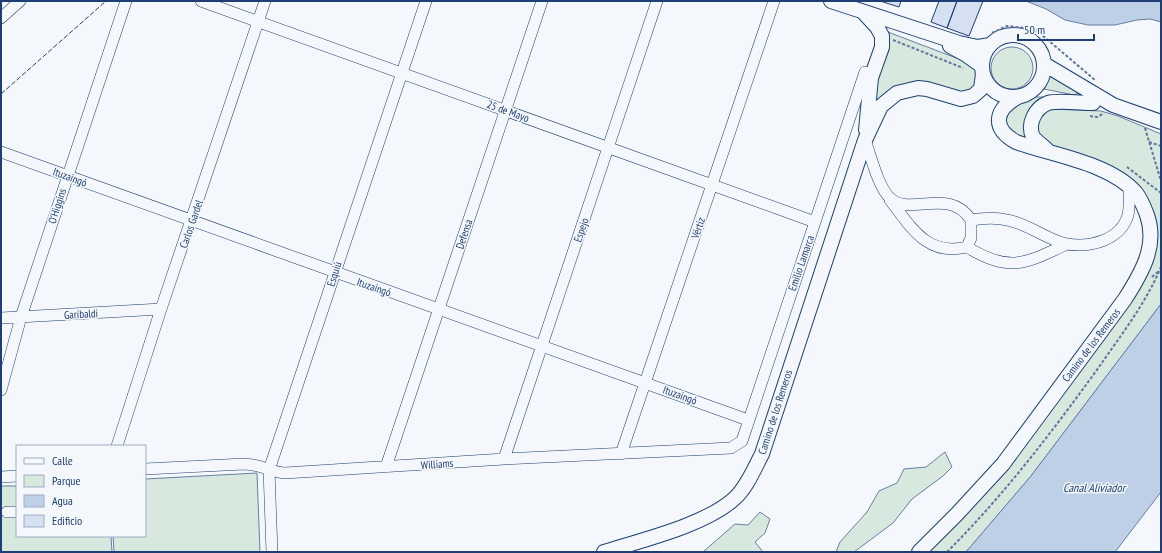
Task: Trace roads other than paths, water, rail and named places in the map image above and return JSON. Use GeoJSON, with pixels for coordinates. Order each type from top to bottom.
{"type":"FeatureCollection","features":[{"type":"Feature","properties":{"kind":"main road"},"geometry":{"type":"LineString","coordinates":[[831,1],[921,32],[978,47],[989,40],[1008,35],[1023,37],[1036,45],[1042,54],[1044,64],[1041,80],[1024,94]]}},
{"type":"Feature","properties":{"kind":"main road","name":"Camino de los Remeros"},"geometry":{"type":"LineString","coordinates":[[864,13],[877,27],[882,36],[882,47],[871,78],[868,92],[865,140]]}},
{"type":"Feature","properties":{"kind":"main road"},"geometry":{"type":"LineString","coordinates":[[921,32],[965,54],[982,70],[992,90],[1005,96],[1024,94],[1113,105]]}},
{"type":"Feature","properties":{"kind":"main road"},"geometry":{"type":"LineString","coordinates":[[982,70],[985,51],[989,40]]}},
{"type":"Feature","properties":{"kind":"main road"},"geometry":{"type":"LineString","coordinates":[[1044,64],[1113,105],[1161,122]]}},
{"type":"Feature","properties":{"kind":"main road","name":"Camino de los Remeros"},"geometry":{"type":"LineString","coordinates":[[604,552],[682,526],[712,514],[735,498],[750,479],[762,454],[865,140],[880,106],[897,93],[918,88],[961,99],[973,96],[981,89],[982,70]]}},
{"type":"Feature","properties":{"kind":"main road","name":"Camino de los Remeros"},"geometry":{"type":"LineString","coordinates":[[919,552],[957,514],[1002,464],[1125,299],[1142,272],[1148,254],[1151,237],[1149,220],[1140,199],[1129,187],[1103,170],[1016,142],[1008,138],[999,121],[1003,107],[1024,94]]}},
{"type":"Feature","properties":{"kind":"main road","name":"Camino de los Remeros"},"geometry":{"type":"LineString","coordinates":[[1049,152],[1034,137],[1031,127],[1032,117],[1039,109],[1049,103],[1092,103]]}},
{"type":"Feature","properties":{"kind":"street"},"geometry":{"type":"LineString","coordinates":[[1,18],[20,1]]}},
{"type":"Feature","properties":{"kind":"street","name":"O'Higgins"},"geometry":{"type":"LineString","coordinates":[[1,390],[21,317],[126,1]]}},
{"type":"Feature","properties":{"kind":"street","name":"25 de Mayo"},"geometry":{"type":"LineString","coordinates":[[201,1],[815,222]]}},
{"type":"Feature","properties":{"kind":"street","name":"Carlos Gardel"},"geometry":{"type":"LineString","coordinates":[[117,445],[161,309],[265,1]]}},
{"type":"Feature","properties":{"kind":"street","name":"Esquiú"},"geometry":{"type":"LineString","coordinates":[[272,552],[269,470],[426,1]]}},
{"type":"Feature","properties":{"kind":"street","name":"Defensa"},"geometry":{"type":"LineString","coordinates":[[386,467],[542,1]]}},
{"type":"Feature","properties":{"kind":"street","name":"Espejo"},"geometry":{"type":"LineString","coordinates":[[504,459],[657,1]]}},
{"type":"Feature","properties":{"kind":"street","name":"Vértiz"},"geometry":{"type":"LineString","coordinates":[[621,454],[774,1]]}},
{"type":"Feature","properties":{"kind":"street","name":"Emilio Lamarca"},"geometry":{"type":"LineString","coordinates":[[731,448],[742,441],[865,72]]}},
{"type":"Feature","properties":{"kind":"street"},"geometry":{"type":"LineString","coordinates":[[865,140],[882,186],[908,223],[931,244],[942,249],[967,247],[982,256],[1009,264],[1024,262],[1067,244]]}},
{"type":"Feature","properties":{"kind":"street","name":"Ituzaingó"},"geometry":{"type":"LineString","coordinates":[[1,152],[748,420]]}},
{"type":"Feature","properties":{"kind":"street"},"geometry":{"type":"LineString","coordinates":[[971,220],[990,217],[1009,220],[1067,244],[1096,244],[1110,238],[1122,228],[1128,216],[1129,187]]}},
{"type":"Feature","properties":{"kind":"street"},"geometry":{"type":"LineString","coordinates":[[889,197],[894,202],[944,203],[956,206],[965,212],[971,220],[971,238],[967,247]]}},
{"type":"Feature","properties":{"kind":"street","name":"Garibaldi"},"geometry":{"type":"LineString","coordinates":[[1,318],[161,309]]}},
{"type":"Feature","properties":{"kind":"street","name":"Williams"},"geometry":{"type":"LineString","coordinates":[[146,469],[254,464],[269,470],[285,473],[504,459],[731,448]]}},
{"type":"Feature","properties":{"kind":"street"},"geometry":{"type":"LineString","coordinates":[[1,477],[16,476]]}},
{"type":"Feature","properties":{"kind":"water"},"geometry":{"type":"Polygon","coordinates":[[[1026,1],[1161,1],[1161,22],[1150,19],[1137,20],[1115,25],[1088,25],[1065,20],[1046,9],[1026,1]]]}},
{"type":"Feature","properties":{"kind":"water","name":"Canal Aliviador"},"geometry":{"type":"Polygon","coordinates":[[[1161,304],[1161,492],[1115,552],[966,552],[1031,476],[1161,304]]]}}]}
